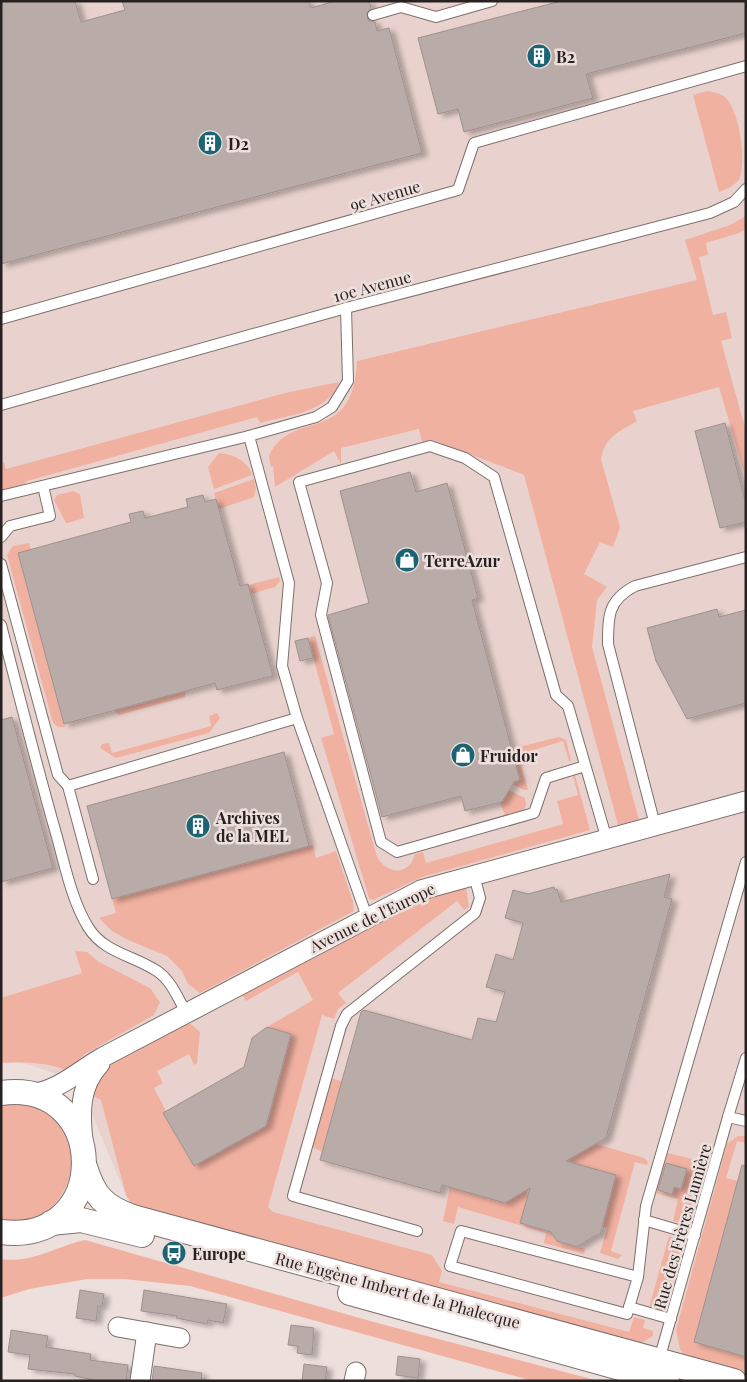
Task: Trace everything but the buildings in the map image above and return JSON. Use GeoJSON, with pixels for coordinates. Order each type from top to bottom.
{"type":"FeatureCollection","features":[{"type":"Feature","properties":{"kind":"street","name":"Avenue de l'Europe"},"geometry":{"type":"LineString","coordinates":[[11,1092],[61,1085],[94,1062],[421,890],[746,801]]}},
{"type":"Feature","properties":{"kind":"street","name":"Avenue de l'Europe"},"geometry":{"type":"LineString","coordinates":[[84,1156],[81,1105],[87,1081],[94,1070],[114,1052]]}},
{"type":"Feature","properties":{"kind":"street","name":"Rue Eugène Imbert de la Phalecque"},"geometry":{"type":"LineString","coordinates":[[11,1092],[52,1102],[64,1112],[78,1130],[94,1192],[119,1212],[328,1272],[658,1375]]}},
{"type":"Feature","properties":{"kind":"street"},"geometry":{"type":"LineString","coordinates":[[1,1232],[28,1232],[51,1223],[68,1209],[77,1196],[83,1182],[84,1156]]}},
{"type":"Feature","properties":{"kind":"street","name":"Rue Eugène Imbert de la Phalecque"},"geometry":{"type":"LineString","coordinates":[[51,1223],[81,1220],[115,1228],[658,1375],[734,1381]]}},
{"type":"Feature","properties":{"kind":"street"},"geometry":{"type":"LineString","coordinates":[[118,1327],[180,1338]]}},
{"type":"Feature","properties":{"kind":"street"},"geometry":{"type":"LineString","coordinates":[[140,1381],[147,1332]]}},
{"type":"Feature","properties":{"kind":"lane"},"geometry":{"type":"LineString","coordinates":[[373,15],[400,4],[436,17],[492,1]]}},
{"type":"Feature","properties":{"kind":"lane","name":"9e Avenue"},"geometry":{"type":"LineString","coordinates":[[1,319],[458,190],[474,143],[746,66]]}},
{"type":"Feature","properties":{"kind":"lane","name":"10e Avenue"},"geometry":{"type":"LineString","coordinates":[[1,405],[346,308],[710,213],[734,202],[746,189]]}},
{"type":"Feature","properties":{"kind":"lane"},"geometry":{"type":"LineString","coordinates":[[1,496],[248,436],[316,417],[332,407],[348,381],[346,308]]}},
{"type":"Feature","properties":{"kind":"lane"},"geometry":{"type":"LineString","coordinates":[[248,436],[289,583],[282,666],[297,718],[367,917]]}},
{"type":"Feature","properties":{"kind":"lane"},"geometry":{"type":"LineString","coordinates":[[585,766],[546,778],[534,813],[397,852],[381,842],[321,615],[327,583],[300,482],[430,446],[465,458],[494,477],[556,695],[568,706],[607,840]]}},
{"type":"Feature","properties":{"kind":"lane"},"geometry":{"type":"LineString","coordinates":[[1,537],[10,526],[50,516],[43,486]]}},
{"type":"Feature","properties":{"kind":"lane"},"geometry":{"type":"LineString","coordinates":[[655,825],[608,644],[608,618],[612,606],[623,592],[635,586],[746,557]]}},
{"type":"Feature","properties":{"kind":"lane"},"geometry":{"type":"LineString","coordinates":[[1,564],[58,775],[68,786],[93,879]]}},
{"type":"Feature","properties":{"kind":"lane"},"geometry":{"type":"LineString","coordinates":[[1,624],[43,787],[75,897],[85,922],[95,937],[111,950],[158,971],[171,985],[187,1014]]}},
{"type":"Feature","properties":{"kind":"lane"},"geometry":{"type":"LineString","coordinates":[[68,786],[297,718]]}},
{"type":"Feature","properties":{"kind":"lane"},"geometry":{"type":"LineString","coordinates":[[638,1277],[461,1231],[450,1266],[627,1314],[638,1277],[646,1206],[746,862]]}},
{"type":"Feature","properties":{"kind":"lane"},"geometry":{"type":"LineString","coordinates":[[417,1232],[293,1196],[341,1026],[347,1014],[476,913],[480,898],[474,874]]}},
{"type":"Feature","properties":{"kind":"lane","name":"Rue des Frères Lumière"},"geometry":{"type":"LineString","coordinates":[[658,1375],[671,1319],[746,1058]]}},
{"type":"Feature","properties":{"kind":"lane"},"geometry":{"type":"LineString","coordinates":[[728,1117],[746,1121]]}},
{"type":"Feature","properties":{"kind":"lane"},"geometry":{"type":"LineString","coordinates":[[644,1220],[695,1235]]}},
{"type":"Feature","properties":{"kind":"lane"},"geometry":{"type":"LineString","coordinates":[[629,1307],[671,1319]]}},
{"type":"Feature","properties":{"kind":"shaded area"},"geometry":{"type":"Polygon","coordinates":[[[1,1],[746,1],[746,1377],[133,1207],[126,1195],[78,1081],[1,1056],[1,1]]]}},
{"type":"Feature","properties":{"kind":"shaded area"},"geometry":{"type":"Polygon","coordinates":[[[707,91],[725,97],[735,113],[741,137],[742,162],[739,180],[732,186],[719,192],[693,95],[707,91]]]}},
{"type":"Feature","properties":{"kind":"shaded area"},"geometry":{"type":"Polygon","coordinates":[[[746,216],[746,229],[706,243],[708,255],[699,257],[713,315],[726,312],[732,338],[721,341],[746,431],[746,479],[719,387],[633,411],[637,421],[610,440],[603,451],[601,459],[620,527],[613,547],[600,542],[584,574],[607,587],[597,600],[592,647],[639,820],[618,825],[524,475],[433,440],[422,442],[419,429],[341,448],[341,464],[334,451],[275,487],[273,466],[271,467],[269,456],[279,441],[291,433],[320,423],[333,416],[345,406],[353,388],[357,361],[697,280],[685,240],[730,225],[746,216]]]}},
{"type":"Feature","properties":{"kind":"shaded area"},"geometry":{"type":"Polygon","coordinates":[[[339,382],[334,392],[326,400],[317,406],[294,415],[260,423],[257,417],[27,481],[24,485],[1,491],[1,463],[4,462],[6,469],[285,393],[339,382]]]}},
{"type":"Feature","properties":{"kind":"shaded area"},"geometry":{"type":"Polygon","coordinates":[[[219,453],[239,459],[247,466],[252,475],[214,489],[208,467],[219,453]]]}},
{"type":"Feature","properties":{"kind":"shaded area"},"geometry":{"type":"Polygon","coordinates":[[[254,479],[256,489],[254,497],[219,509],[214,493],[254,479]]]}},
{"type":"Feature","properties":{"kind":"shaded area"},"geometry":{"type":"Polygon","coordinates":[[[73,491],[80,494],[84,518],[66,523],[54,500],[57,495],[73,491]]]}},
{"type":"Feature","properties":{"kind":"shaded area"},"geometry":{"type":"Polygon","coordinates":[[[29,543],[31,549],[18,553],[65,727],[58,727],[53,723],[7,555],[13,546],[29,543]]]}},
{"type":"Feature","properties":{"kind":"shaded area"},"geometry":{"type":"Polygon","coordinates":[[[279,577],[280,581],[275,587],[251,594],[248,585],[279,577]]]}},
{"type":"Feature","properties":{"kind":"shaded area"},"geometry":{"type":"Polygon","coordinates":[[[315,636],[377,857],[387,867],[392,870],[403,869],[412,861],[415,854],[423,852],[426,863],[563,824],[557,801],[578,795],[573,776],[575,775],[590,830],[422,877],[373,900],[369,898],[321,738],[334,734],[308,638],[315,636]]]}},
{"type":"Feature","properties":{"kind":"shaded area"},"geometry":{"type":"Polygon","coordinates":[[[185,691],[185,697],[119,715],[113,710],[185,691]]]}},
{"type":"Feature","properties":{"kind":"shaded area"},"geometry":{"type":"Polygon","coordinates":[[[217,713],[220,718],[209,733],[116,758],[100,748],[102,744],[109,743],[112,753],[211,726],[209,716],[217,713]]]}},
{"type":"Feature","properties":{"kind":"shaded area"},"geometry":{"type":"Polygon","coordinates":[[[559,737],[566,740],[571,761],[569,761],[563,741],[530,751],[532,762],[521,765],[528,790],[513,784],[512,782],[520,780],[511,749],[559,737]]]}},
{"type":"Feature","properties":{"kind":"shaded area"},"geometry":{"type":"Polygon","coordinates":[[[502,787],[525,798],[526,806],[524,810],[505,816],[500,802],[502,787]]]}},
{"type":"Feature","properties":{"kind":"shaded area"},"geometry":{"type":"Polygon","coordinates":[[[313,845],[316,858],[336,851],[353,902],[354,911],[200,993],[188,984],[182,971],[167,956],[128,940],[112,931],[99,918],[116,913],[112,899],[313,845]]]}},
{"type":"Feature","properties":{"kind":"shaded area"},"geometry":{"type":"Polygon","coordinates":[[[466,887],[469,907],[464,910],[457,901],[338,993],[346,1003],[338,1009],[334,1019],[322,1015],[268,1207],[273,1212],[432,1255],[442,1271],[439,1282],[629,1332],[634,1317],[645,1320],[643,1328],[653,1331],[653,1336],[634,1347],[133,1207],[126,1195],[101,1100],[88,1093],[107,1066],[186,1024],[191,1024],[200,1032],[197,1063],[194,1065],[189,1054],[157,1071],[163,1083],[154,1088],[166,1111],[164,1113],[194,1166],[266,1126],[291,1034],[267,1027],[313,1000],[298,972],[246,1001],[242,994],[431,894],[466,887]]]}},
{"type":"Feature","properties":{"kind":"shaded area"},"geometry":{"type":"Polygon","coordinates":[[[75,951],[87,952],[99,962],[150,988],[160,1002],[154,1015],[85,1054],[66,1071],[44,1064],[1,1063],[1,998],[82,973],[75,951]]]}},
{"type":"Feature","properties":{"kind":"shaded area"},"geometry":{"type":"Polygon","coordinates":[[[329,1078],[342,1081],[322,1152],[310,1146],[329,1078]]]}},
{"type":"Feature","properties":{"kind":"shaded area"},"geometry":{"type":"Polygon","coordinates":[[[1,1105],[32,1106],[53,1117],[66,1134],[72,1155],[70,1176],[61,1196],[47,1211],[26,1220],[1,1219],[1,1105]]]}},
{"type":"Feature","properties":{"kind":"shaded area"},"geometry":{"type":"Polygon","coordinates":[[[738,1136],[746,1136],[746,1143],[737,1141],[726,1178],[738,1181],[694,1342],[746,1357],[746,1377],[688,1361],[680,1349],[676,1330],[727,1144],[738,1136]]]}},
{"type":"Feature","properties":{"kind":"shaded area"},"geometry":{"type":"Polygon","coordinates":[[[596,1144],[644,1158],[648,1162],[647,1165],[635,1162],[611,1251],[622,1255],[618,1259],[600,1253],[607,1228],[602,1227],[616,1175],[566,1161],[596,1144]]]}},
{"type":"Feature","properties":{"kind":"shaded area"},"geometry":{"type":"Polygon","coordinates":[[[668,1153],[700,1161],[703,1168],[686,1224],[673,1221],[678,1199],[655,1193],[654,1190],[664,1155],[668,1153]]]}},
{"type":"Feature","properties":{"kind":"shaded area"},"geometry":{"type":"Polygon","coordinates":[[[523,1185],[528,1195],[520,1223],[551,1232],[557,1241],[585,1249],[584,1254],[544,1243],[546,1233],[458,1207],[454,1224],[443,1221],[450,1187],[523,1185]]]}},
{"type":"Feature","properties":{"kind":"shaded area"},"geometry":{"type":"Polygon","coordinates":[[[669,1236],[683,1242],[664,1310],[660,1311],[649,1308],[669,1236]]]}},
{"type":"Feature","properties":{"kind":"shaded area"},"geometry":{"type":"Polygon","coordinates":[[[85,1240],[381,1324],[599,1381],[533,1381],[190,1286],[124,1279],[87,1279],[29,1289],[1,1298],[1,1259],[12,1260],[33,1257],[85,1240]]]}},
{"type":"Feature","properties":{"kind":"place","name":"B2"},"geometry":{"type":"Point","coordinates":[539,56]}},
{"type":"Feature","properties":{"kind":"place","name":"D2"},"geometry":{"type":"Point","coordinates":[210,143]}},
{"type":"Feature","properties":{"kind":"place","name":"TerreAzur"},"geometry":{"type":"Point","coordinates":[407,560]}},
{"type":"Feature","properties":{"kind":"place","name":"Fruidor"},"geometry":{"type":"Point","coordinates":[463,755]}},
{"type":"Feature","properties":{"kind":"place","name":"Archives de la MEL"},"geometry":{"type":"Point","coordinates":[198,826]}},
{"type":"Feature","properties":{"kind":"place","name":"Europe"},"geometry":{"type":"Point","coordinates":[174,1253]}}]}
